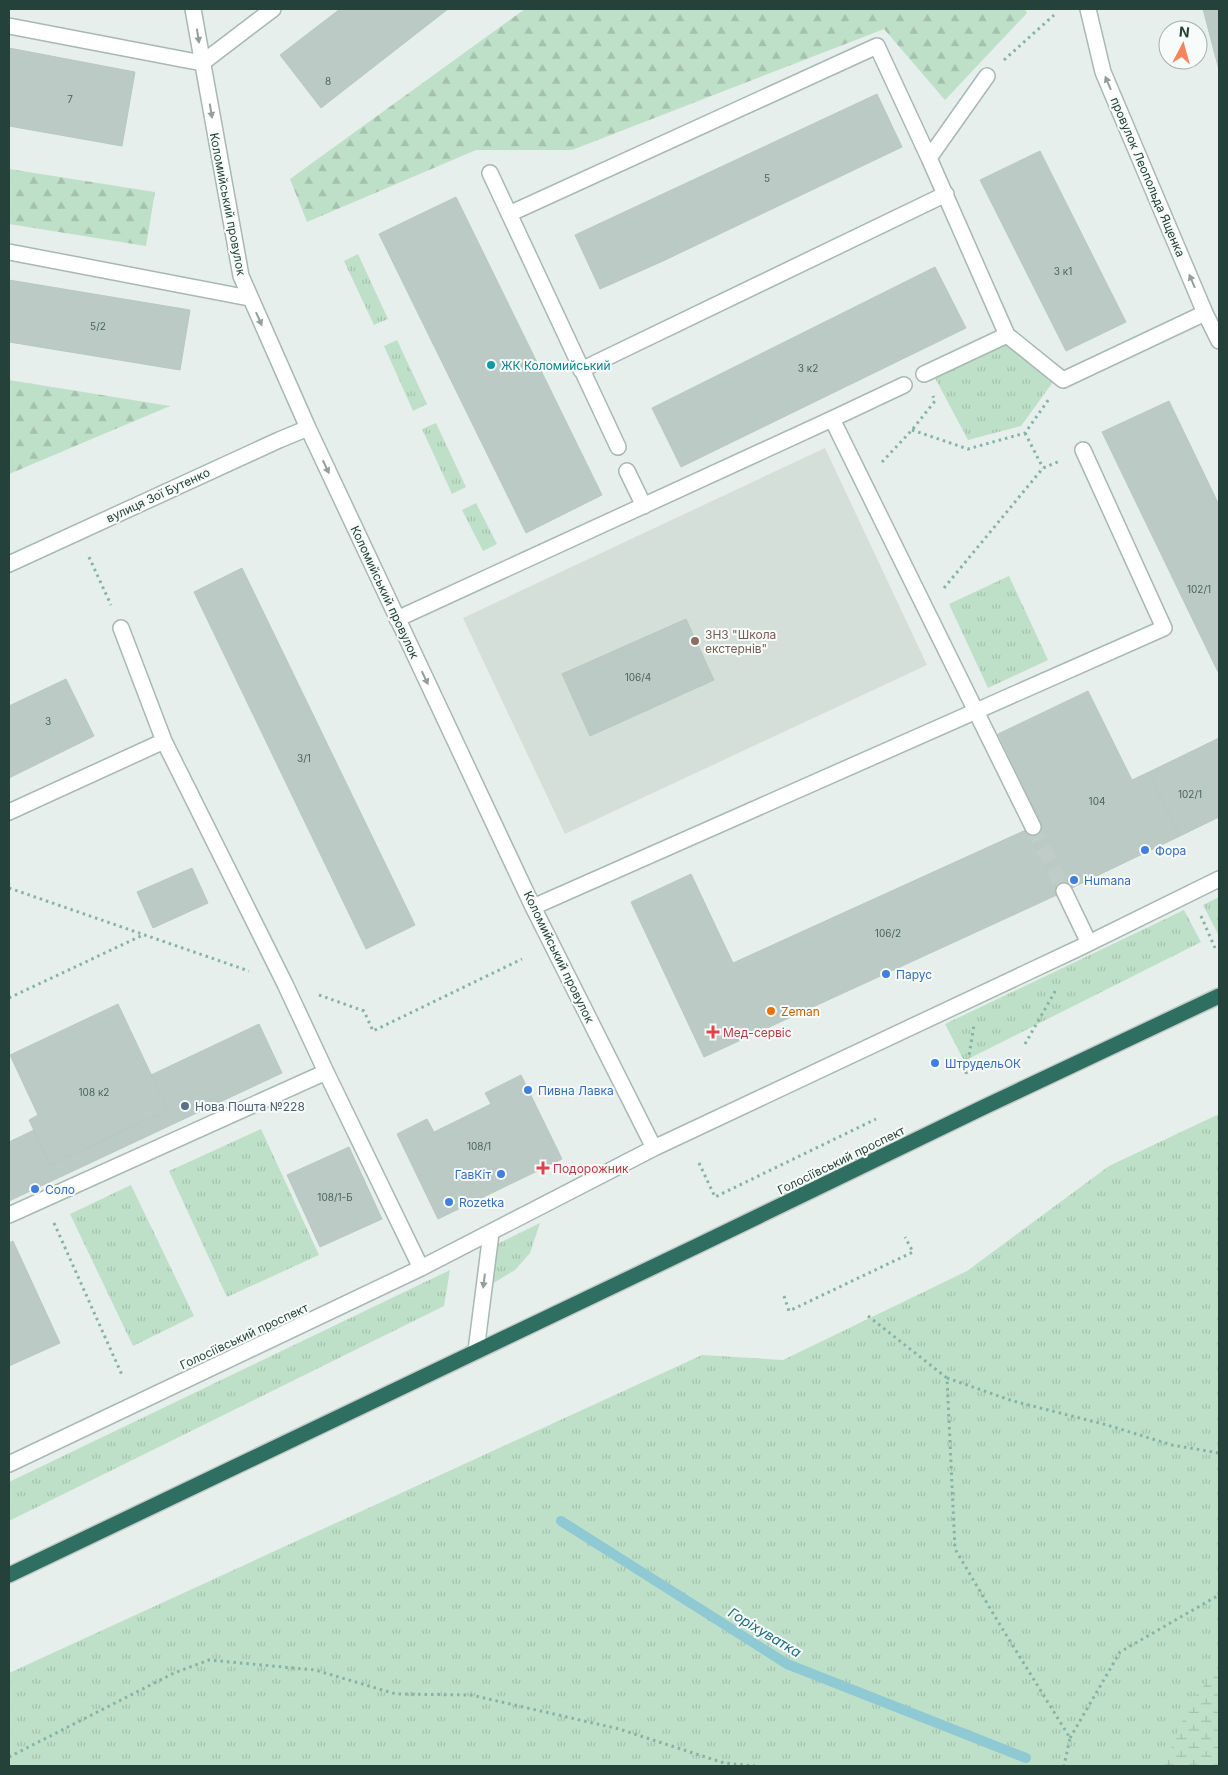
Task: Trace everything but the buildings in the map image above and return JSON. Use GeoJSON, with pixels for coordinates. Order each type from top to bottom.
{"type":"FeatureCollection","features":[{"type":"Feature","properties":{"kind":"highway","name":"Голосіївський проспект"},"geometry":{"type":"LineString","coordinates":[[9,1575],[1219,996]]}},
{"type":"Feature","properties":{"kind":"street","name":"Коломийський провулок"},"geometry":{"type":"LineString","coordinates":[[193,9],[241,276],[249,298],[397,619],[533,907],[654,1148]]}},
{"type":"Feature","properties":{"kind":"street"},"geometry":{"type":"LineString","coordinates":[[9,26],[202,63],[273,9]]}},
{"type":"Feature","properties":{"kind":"street","name":"провулок Леопольда Ященка"},"geometry":{"type":"LineString","coordinates":[[1088,9],[1104,72],[1205,313],[1218,334]]}},
{"type":"Feature","properties":{"kind":"street"},"geometry":{"type":"LineString","coordinates":[[509,214],[877,46],[946,194],[1007,335],[1063,380],[1205,313]]}},
{"type":"Feature","properties":{"kind":"street"},"geometry":{"type":"LineString","coordinates":[[929,158],[987,76]]}},
{"type":"Feature","properties":{"kind":"street"},"geometry":{"type":"LineString","coordinates":[[490,173],[618,446]]}},
{"type":"Feature","properties":{"kind":"street"},"geometry":{"type":"LineString","coordinates":[[581,370],[946,194]]}},
{"type":"Feature","properties":{"kind":"street"},"geometry":{"type":"LineString","coordinates":[[9,252],[249,298]]}},
{"type":"Feature","properties":{"kind":"street"},"geometry":{"type":"LineString","coordinates":[[924,374],[1007,335]]}},
{"type":"Feature","properties":{"kind":"street"},"geometry":{"type":"LineString","coordinates":[[397,619],[904,385]]}},
{"type":"Feature","properties":{"kind":"street"},"geometry":{"type":"LineString","coordinates":[[832,419],[1033,827]]}},
{"type":"Feature","properties":{"kind":"street","name":"вулиця Зої Бутенко"},"geometry":{"type":"LineString","coordinates":[[9,564],[308,428]]}},
{"type":"Feature","properties":{"kind":"street"},"geometry":{"type":"LineString","coordinates":[[533,907],[1164,628],[1083,450]]}},
{"type":"Feature","properties":{"kind":"street"},"geometry":{"type":"LineString","coordinates":[[628,471],[644,506]]}},
{"type":"Feature","properties":{"kind":"street"},"geometry":{"type":"LineString","coordinates":[[121,628],[164,741],[285,984],[422,1268]]}},
{"type":"Feature","properties":{"kind":"street"},"geometry":{"type":"LineString","coordinates":[[9,812],[164,741]]}},
{"type":"Feature","properties":{"kind":"street","name":"Голосіївський проспект"},"geometry":{"type":"LineString","coordinates":[[9,1464],[422,1268],[654,1148],[1084,946],[1219,879]]}},
{"type":"Feature","properties":{"kind":"street"},"geometry":{"type":"LineString","coordinates":[[1064,892],[1084,946]]}},
{"type":"Feature","properties":{"kind":"street"},"geometry":{"type":"LineString","coordinates":[[9,1215],[326,1072]]}},
{"type":"Feature","properties":{"kind":"street"},"geometry":{"type":"LineString","coordinates":[[476,1351],[490,1232]]}},
{"type":"Feature","properties":{"kind":"path"},"geometry":{"type":"LineString","coordinates":[[987,76],[1054,15]]}},
{"type":"Feature","properties":{"kind":"path"},"geometry":{"type":"LineString","coordinates":[[912,430],[968,448],[1025,433],[1063,380]]}},
{"type":"Feature","properties":{"kind":"path"},"geometry":{"type":"LineString","coordinates":[[863,483],[912,430],[935,401]]}},
{"type":"Feature","properties":{"kind":"path"},"geometry":{"type":"LineString","coordinates":[[926,611],[1043,468],[1025,433]]}},
{"type":"Feature","properties":{"kind":"path"},"geometry":{"type":"LineString","coordinates":[[89,556],[121,628]]}},
{"type":"Feature","properties":{"kind":"path"},"geometry":{"type":"LineString","coordinates":[[9,888],[364,1011],[373,1031],[522,959]]}},
{"type":"Feature","properties":{"kind":"path"},"geometry":{"type":"LineString","coordinates":[[9,998],[143,934]]}},
{"type":"Feature","properties":{"kind":"path"},"geometry":{"type":"LineString","coordinates":[[1025,1044],[1084,946]]}},
{"type":"Feature","properties":{"kind":"path"},"geometry":{"type":"LineString","coordinates":[[966,1074],[979,995]]}},
{"type":"Feature","properties":{"kind":"path"},"geometry":{"type":"LineString","coordinates":[[699,1163],[715,1197],[876,1120]]}},
{"type":"Feature","properties":{"kind":"path"},"geometry":{"type":"LineString","coordinates":[[44,1199],[122,1375]]}},
{"type":"Feature","properties":{"kind":"path"},"geometry":{"type":"LineString","coordinates":[[784,1296],[789,1311],[913,1252],[905,1237]]}},
{"type":"Feature","properties":{"kind":"path"},"geometry":{"type":"LineString","coordinates":[[868,1316],[947,1378],[1013,1401],[1107,1425],[1172,1445],[1219,1453]]}},
{"type":"Feature","properties":{"kind":"path"},"geometry":{"type":"LineString","coordinates":[[947,1378],[956,1549],[997,1620],[1070,1738]]}},
{"type":"Feature","properties":{"kind":"path"},"geometry":{"type":"LineString","coordinates":[[1064,1766],[1070,1738],[1120,1652],[1219,1594]]}},
{"type":"Feature","properties":{"kind":"path"},"geometry":{"type":"LineString","coordinates":[[9,1757],[174,1673],[209,1660],[315,1670],[396,1694],[471,1695],[619,1729],[724,1763],[755,1766]]}},
{"type":"Feature","properties":{"kind":"shaded area","name":"ЗНЗ \"Школа екстернів\""},"geometry":{"type":"Polygon","coordinates":[[[825,448],[927,665],[565,834],[463,618],[825,448]]]}},
{"type":"Feature","properties":{"kind":"green space"},"geometry":{"type":"Polygon","coordinates":[[[525,9],[1025,9],[1027,13],[945,100],[884,29],[572,150],[476,150],[307,222],[290,179],[525,9]]]}},
{"type":"Feature","properties":{"kind":"green space"},"geometry":{"type":"Polygon","coordinates":[[[9,169],[155,192],[146,246],[9,224],[9,169]]]}},
{"type":"Feature","properties":{"kind":"green space"},"geometry":{"type":"Polygon","coordinates":[[[358,254],[388,319],[374,325],[344,261],[358,254]]]}},
{"type":"Feature","properties":{"kind":"green space"},"geometry":{"type":"Polygon","coordinates":[[[397,340],[427,404],[413,411],[384,346],[397,340]]]}},
{"type":"Feature","properties":{"kind":"green space"},"geometry":{"type":"Polygon","coordinates":[[[1006,344],[1053,382],[1021,426],[968,440],[935,378],[1006,344]]]}},
{"type":"Feature","properties":{"kind":"green space"},"geometry":{"type":"Polygon","coordinates":[[[9,380],[170,406],[9,474],[9,380]]]}},
{"type":"Feature","properties":{"kind":"green space"},"geometry":{"type":"Polygon","coordinates":[[[436,423],[466,487],[452,494],[422,429],[436,423]]]}},
{"type":"Feature","properties":{"kind":"green space"},"geometry":{"type":"Polygon","coordinates":[[[476,503],[497,544],[483,551],[462,510],[476,503]]]}},
{"type":"Feature","properties":{"kind":"green space"},"geometry":{"type":"Polygon","coordinates":[[[1009,576],[1048,660],[988,688],[949,604],[1009,576]]]}},
{"type":"Feature","properties":{"kind":"green space"},"geometry":{"type":"Polygon","coordinates":[[[1219,897],[1219,934],[1218,934],[1203,905],[1219,897]]]}},
{"type":"Feature","properties":{"kind":"green space"},"geometry":{"type":"Polygon","coordinates":[[[1184,910],[1201,942],[964,1061],[945,1024],[1184,910]]]}},
{"type":"Feature","properties":{"kind":"green space"},"geometry":{"type":"Polygon","coordinates":[[[1219,1114],[1219,1766],[9,1766],[9,1673],[702,1355],[783,1360],[967,1271],[1109,1166],[1219,1114]]]}},
{"type":"Feature","properties":{"kind":"green space"},"geometry":{"type":"Polygon","coordinates":[[[261,1129],[319,1255],[227,1297],[169,1171],[261,1129]]]}},
{"type":"Feature","properties":{"kind":"green space"},"geometry":{"type":"Polygon","coordinates":[[[131,1185],[194,1316],[133,1346],[70,1214],[131,1185]]]}},
{"type":"Feature","properties":{"kind":"green space"},"geometry":{"type":"Polygon","coordinates":[[[540,1223],[530,1253],[515,1270],[492,1284],[497,1244],[540,1223]]]}},
{"type":"Feature","properties":{"kind":"green space"},"geometry":{"type":"Polygon","coordinates":[[[450,1270],[444,1306],[9,1521],[9,1482],[450,1270]]]}},
{"type":"Feature","properties":{"kind":"green space"},"geometry":{"type":"Polygon","coordinates":[[[1219,1668],[1219,1766],[1164,1766],[1190,1702],[1219,1668]]]}},
{"type":"Feature","properties":{"kind":"waterway","name":"Горіхуватка"},"geometry":{"type":"LineString","coordinates":[[561,1521],[787,1664],[1026,1758]]}},
{"type":"Feature","properties":{"kind":"tunnel"},"geometry":{"type":"LineString","coordinates":[[1033,827],[1064,891]]}},
{"type":"Feature","properties":{"kind":"place","name":"ЖК Коломийський"},"geometry":{"type":"Point","coordinates":[491,365]}},
{"type":"Feature","properties":{"kind":"place","name":"ЗНЗ \"Школа екстернів\""},"geometry":{"type":"Point","coordinates":[695,641]}},
{"type":"Feature","properties":{"kind":"place","name":"Фора"},"geometry":{"type":"Point","coordinates":[1145,850]}},
{"type":"Feature","properties":{"kind":"place","name":"Humana"},"geometry":{"type":"Point","coordinates":[1074,880]}},
{"type":"Feature","properties":{"kind":"place","name":"Парус"},"geometry":{"type":"Point","coordinates":[886,974]}},
{"type":"Feature","properties":{"kind":"place","name":"Zeman"},"geometry":{"type":"Point","coordinates":[771,1011]}},
{"type":"Feature","properties":{"kind":"place","name":"Мед-сервіс"},"geometry":{"type":"Point","coordinates":[713,1032]}},
{"type":"Feature","properties":{"kind":"place","name":"ШтрудельОК"},"geometry":{"type":"Point","coordinates":[935,1063]}},
{"type":"Feature","properties":{"kind":"place","name":"Пивна Лавка"},"geometry":{"type":"Point","coordinates":[528,1090]}},
{"type":"Feature","properties":{"kind":"place","name":"Нова Пошта №228"},"geometry":{"type":"Point","coordinates":[185,1106]}},
{"type":"Feature","properties":{"kind":"place","name":"Подорожник"},"geometry":{"type":"Point","coordinates":[543,1168]}},
{"type":"Feature","properties":{"kind":"place","name":"ГавКіт"},"geometry":{"type":"Point","coordinates":[501,1174]}},
{"type":"Feature","properties":{"kind":"place","name":"Соло"},"geometry":{"type":"Point","coordinates":[35,1189]}},
{"type":"Feature","properties":{"kind":"place","name":"Rozetka"},"geometry":{"type":"Point","coordinates":[449,1202]}}]}
